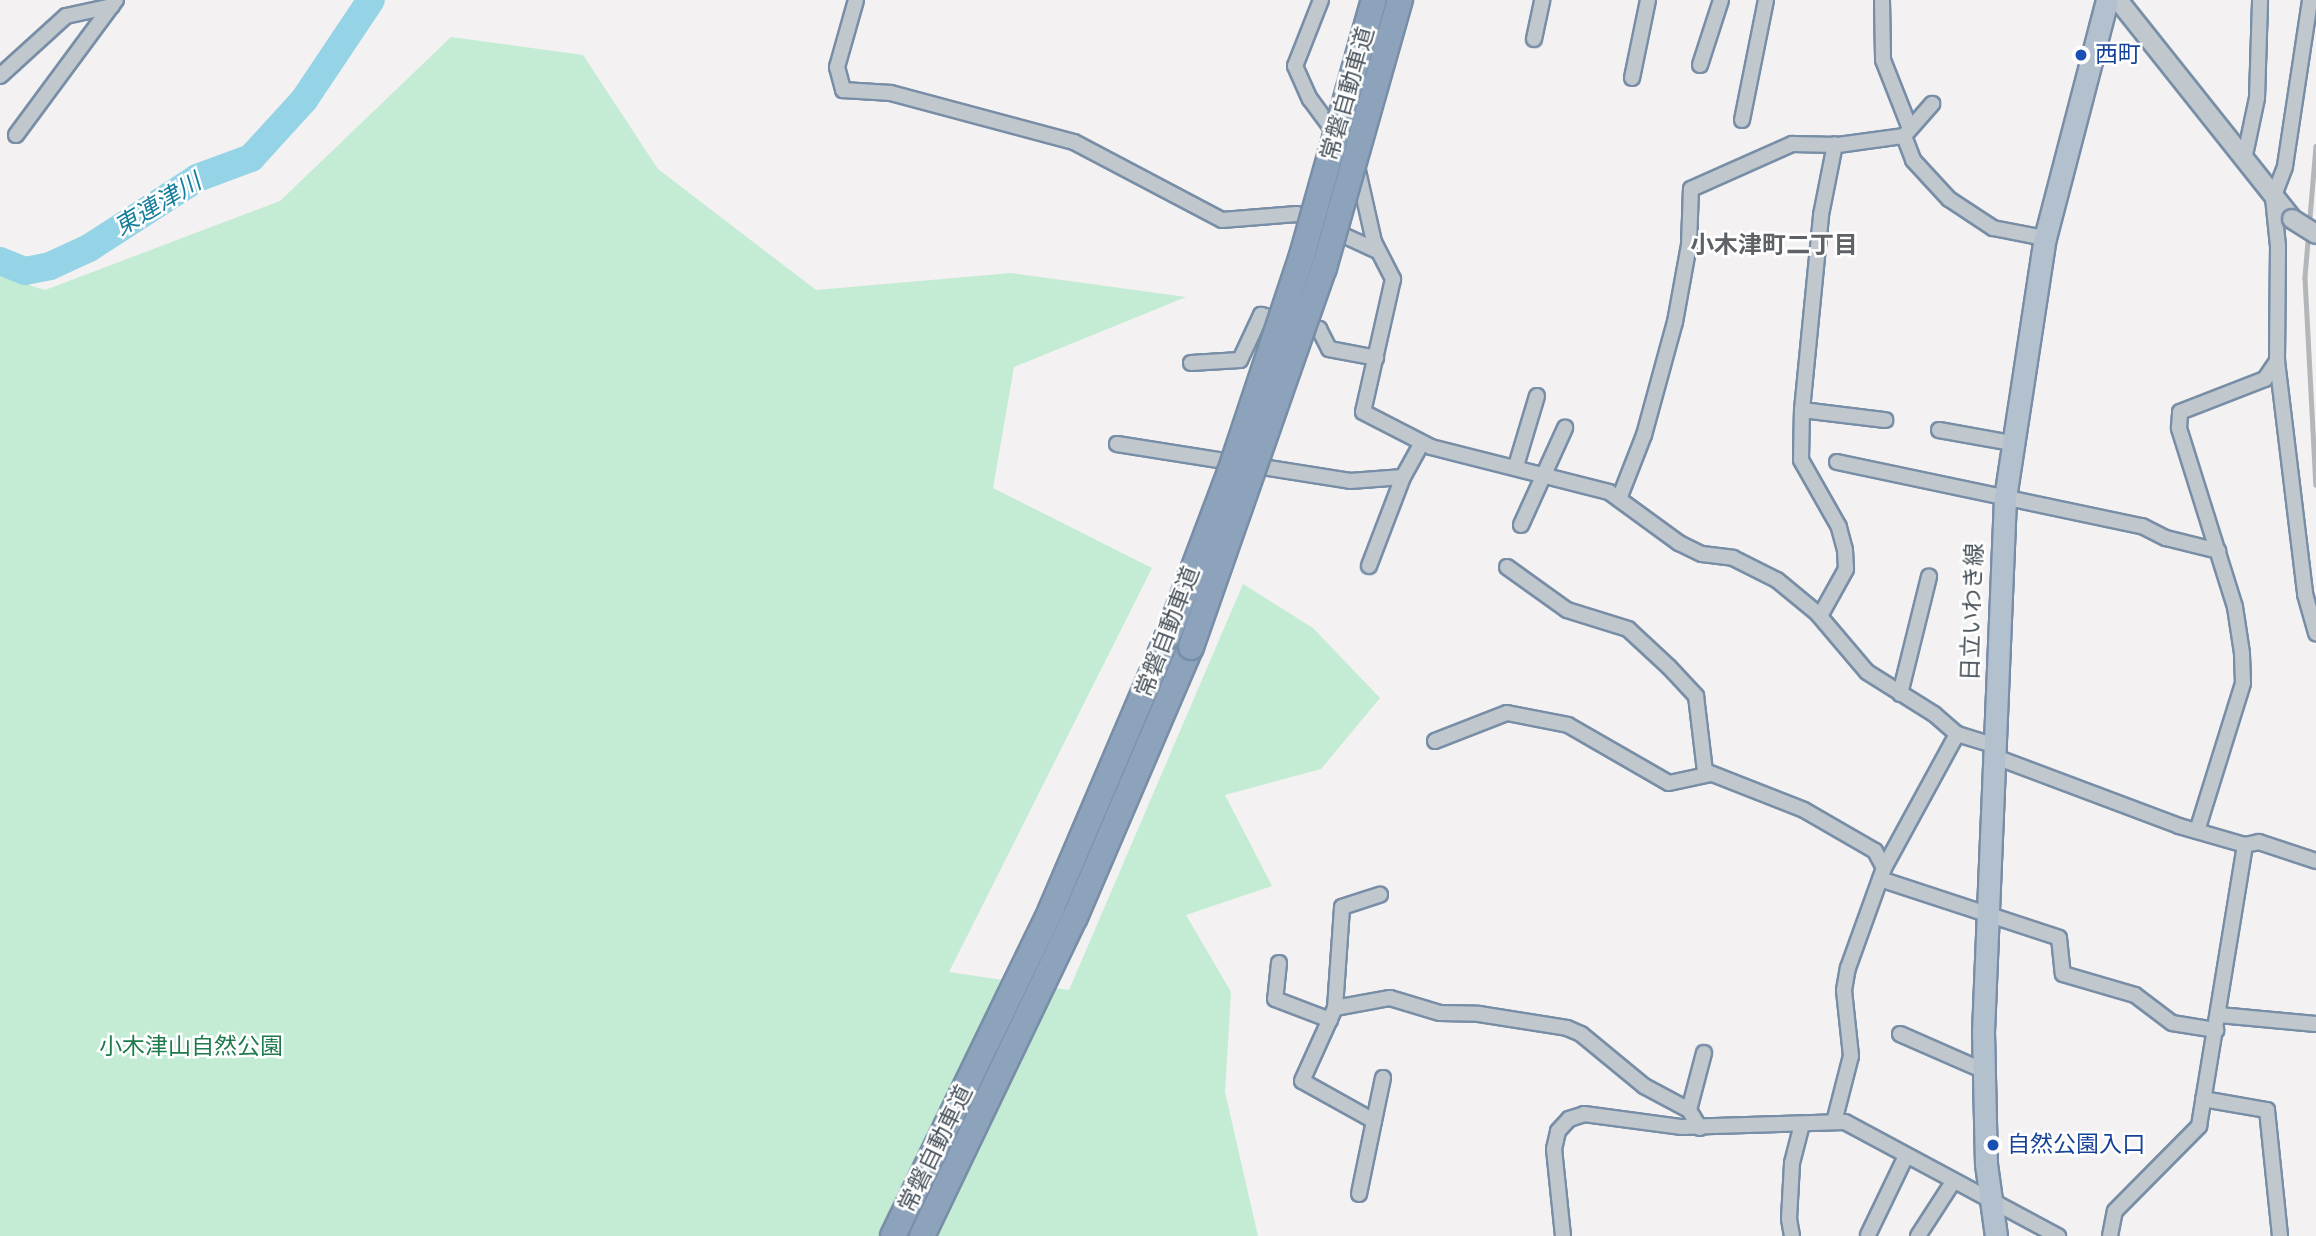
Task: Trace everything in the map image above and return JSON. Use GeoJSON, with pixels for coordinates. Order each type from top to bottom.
{"type":"FeatureCollection","features":[{"type":"Feature","properties":{"kind":"highway","name":"常磐自動車道"},"geometry":{"type":"LineString","coordinates":[[893,1236],[1051,910],[1168,636],[1230,472],[1301,259],[1374,0]]}},
{"type":"Feature","properties":{"kind":"highway","name":"常磐自動車道"},"geometry":{"type":"LineString","coordinates":[[922,1236],[1074,918],[1191,647],[1324,268],[1400,0]]}},
{"type":"Feature","properties":{"kind":"main road","name":"日立いわき線"},"geometry":{"type":"LineString","coordinates":[[1996,1236],[1990,1201],[1982,1070],[2004,498],[2045,238],[2106,0]]}},
{"type":"Feature","properties":{"kind":"street"},"geometry":{"type":"LineString","coordinates":[[856,0],[837,67],[843,90],[891,93],[1074,142],[1222,220],[1297,214],[1378,251]]}},
{"type":"Feature","properties":{"kind":"street"},"geometry":{"type":"LineString","coordinates":[[1321,0],[1295,66],[1310,99],[1361,169],[1364,208],[1378,251],[1393,279],[1363,412],[1423,443],[1544,473],[1619,499],[1679,543],[1702,554],[1733,558],[1777,580],[1820,616],[1867,672],[1957,734],[2197,831],[2245,845],[2259,842],[2316,861]]}},
{"type":"Feature","properties":{"kind":"street"},"geometry":{"type":"LineString","coordinates":[[1534,39],[1542,0]]}},
{"type":"Feature","properties":{"kind":"street"},"geometry":{"type":"LineString","coordinates":[[1632,78],[1648,0]]}},
{"type":"Feature","properties":{"kind":"street"},"geometry":{"type":"LineString","coordinates":[[1700,65],[1721,0]]}},
{"type":"Feature","properties":{"kind":"street"},"geometry":{"type":"LineString","coordinates":[[1742,120],[1766,0]]}},
{"type":"Feature","properties":{"kind":"street"},"geometry":{"type":"LineString","coordinates":[[1882,0],[1883,60],[1907,131],[1913,160],[1949,199],[1993,228],[2045,238]]}},
{"type":"Feature","properties":{"kind":"street"},"geometry":{"type":"LineString","coordinates":[[2118,0],[2245,155],[2273,198],[2292,219],[2316,234]]}},
{"type":"Feature","properties":{"kind":"street"},"geometry":{"type":"LineString","coordinates":[[2245,155],[2257,98],[2260,0]]}},
{"type":"Feature","properties":{"kind":"street"},"geometry":{"type":"LineString","coordinates":[[2310,0],[2285,166],[2273,198],[2278,246],[2277,361],[2305,594],[2316,633]]}},
{"type":"Feature","properties":{"kind":"street"},"geometry":{"type":"LineString","coordinates":[[0,76],[66,16],[114,3]]}},
{"type":"Feature","properties":{"kind":"street"},"geometry":{"type":"LineString","coordinates":[[16,135],[114,3]]}},
{"type":"Feature","properties":{"kind":"street"},"geometry":{"type":"LineString","coordinates":[[1619,499],[1644,435],[1675,322],[1689,245],[1691,189],[1792,144],[1835,144],[1907,131],[1931,104]]}},
{"type":"Feature","properties":{"kind":"street"},"geometry":{"type":"LineString","coordinates":[[1820,616],[1846,569],[1846,550],[1839,527],[1801,460],[1802,410],[1821,215],[1835,144]]}},
{"type":"Feature","properties":{"kind":"street"},"geometry":{"type":"LineString","coordinates":[[1191,363],[1240,360],[1261,315],[1319,329],[1329,349],[1376,358]]}},
{"type":"Feature","properties":{"kind":"street"},"geometry":{"type":"LineString","coordinates":[[2197,831],[2243,683],[2235,607],[2179,428],[2180,412],[2265,379],[2277,361]]}},
{"type":"Feature","properties":{"kind":"street"},"geometry":{"type":"LineString","coordinates":[[1516,466],[1537,396]]}},
{"type":"Feature","properties":{"kind":"street"},"geometry":{"type":"LineString","coordinates":[[1802,410],[1885,420]]}},
{"type":"Feature","properties":{"kind":"street"},"geometry":{"type":"LineString","coordinates":[[1521,525],[1565,428]]}},
{"type":"Feature","properties":{"kind":"street"},"geometry":{"type":"LineString","coordinates":[[1939,430],[2011,443]]}},
{"type":"Feature","properties":{"kind":"street"},"geometry":{"type":"LineString","coordinates":[[1369,566],[1403,477],[1423,443]]}},
{"type":"Feature","properties":{"kind":"street"},"geometry":{"type":"LineString","coordinates":[[1117,444],[1350,481],[1403,477]]}},
{"type":"Feature","properties":{"kind":"street"},"geometry":{"type":"LineString","coordinates":[[1837,462],[2142,526],[2166,538],[2218,551]]}},
{"type":"Feature","properties":{"kind":"street"},"geometry":{"type":"LineString","coordinates":[[1507,567],[1567,610],[1628,629],[1669,667],[1696,696],[1704,771],[1804,810],[1875,851],[1882,873]]}},
{"type":"Feature","properties":{"kind":"street"},"geometry":{"type":"LineString","coordinates":[[1900,694],[1929,577]]}},
{"type":"Feature","properties":{"kind":"street"},"geometry":{"type":"LineString","coordinates":[[1435,741],[1507,713],[1568,725],[1669,783],[1711,774]]}},
{"type":"Feature","properties":{"kind":"street"},"geometry":{"type":"LineString","coordinates":[[1834,1122],[1851,1056],[1844,990],[1848,968],[1882,873],[1957,734]]}},
{"type":"Feature","properties":{"kind":"street"},"geometry":{"type":"LineString","coordinates":[[2110,1236],[2115,1212],[2199,1126],[2245,845]]}},
{"type":"Feature","properties":{"kind":"street"},"geometry":{"type":"LineString","coordinates":[[1882,873],[1988,916],[2059,938],[2063,974],[2135,995],[2172,1023],[2316,1024]]}},
{"type":"Feature","properties":{"kind":"street"},"geometry":{"type":"LineString","coordinates":[[1374,1121],[1302,1081],[1332,1014],[1342,907],[1380,895]]}},
{"type":"Feature","properties":{"kind":"street"},"geometry":{"type":"LineString","coordinates":[[1279,963],[1275,999],[1332,1014],[1390,998],[1440,1013],[1479,1014],[1567,1028],[1581,1034],[1644,1086],[1689,1110],[1700,1128]]}},
{"type":"Feature","properties":{"kind":"street"},"geometry":{"type":"LineString","coordinates":[[1900,1034],[1982,1070]]}},
{"type":"Feature","properties":{"kind":"street"},"geometry":{"type":"LineString","coordinates":[[1689,1110],[1704,1054]]}},
{"type":"Feature","properties":{"kind":"street"},"geometry":{"type":"LineString","coordinates":[[1359,1194],[1383,1078]]}},
{"type":"Feature","properties":{"kind":"street"},"geometry":{"type":"LineString","coordinates":[[2203,1099],[2267,1110],[2280,1236]]}},
{"type":"Feature","properties":{"kind":"street"},"geometry":{"type":"LineString","coordinates":[[1563,1236],[1554,1149],[1558,1131],[1569,1119],[1584,1114],[1700,1128],[1834,1122],[1855,1127],[2058,1236]]}},
{"type":"Feature","properties":{"kind":"street"},"geometry":{"type":"LineString","coordinates":[[1792,1236],[1789,1219],[1792,1163],[1802,1124]]}},
{"type":"Feature","properties":{"kind":"street"},"geometry":{"type":"LineString","coordinates":[[1868,1235],[1906,1156]]}},
{"type":"Feature","properties":{"kind":"street"},"geometry":{"type":"LineString","coordinates":[[1918,1236],[1953,1182]]}},
{"type":"Feature","properties":{"kind":"green space","name":"小木津山自然公園"},"geometry":{"type":"Polygon","coordinates":[[[451,37],[583,55],[658,169],[816,290],[1011,273],[1186,297],[1014,367],[993,488],[1152,568],[949,972],[1069,990],[1243,584],[1313,628],[1380,698],[1321,769],[1225,795],[1272,886],[1186,915],[1231,992],[1225,1092],[1258,1236],[0,1236],[0,276],[45,290],[280,201],[451,37]]]}},
{"type":"Feature","properties":{"kind":"waterway","name":"東連津川"},"geometry":{"type":"LineString","coordinates":[[0,261],[25,271],[50,266],[89,248],[197,178],[251,158],[304,100],[371,0]]}},
{"type":"Feature","properties":{"kind":"railway"},"geometry":{"type":"LineString","coordinates":[[2316,146],[2305,278],[2316,485]]}},
{"type":"Feature","properties":{"kind":"place","name":"西町"},"geometry":{"type":"Point","coordinates":[2081,55]}},
{"type":"Feature","properties":{"kind":"place","name":"自然公園入口"},"geometry":{"type":"Point","coordinates":[1993,1145]}},
{"type":"Feature","properties":{"kind":"district","name":"小木津町二丁目"},"geometry":{"type":"Point","coordinates":[1774,246]}}]}
